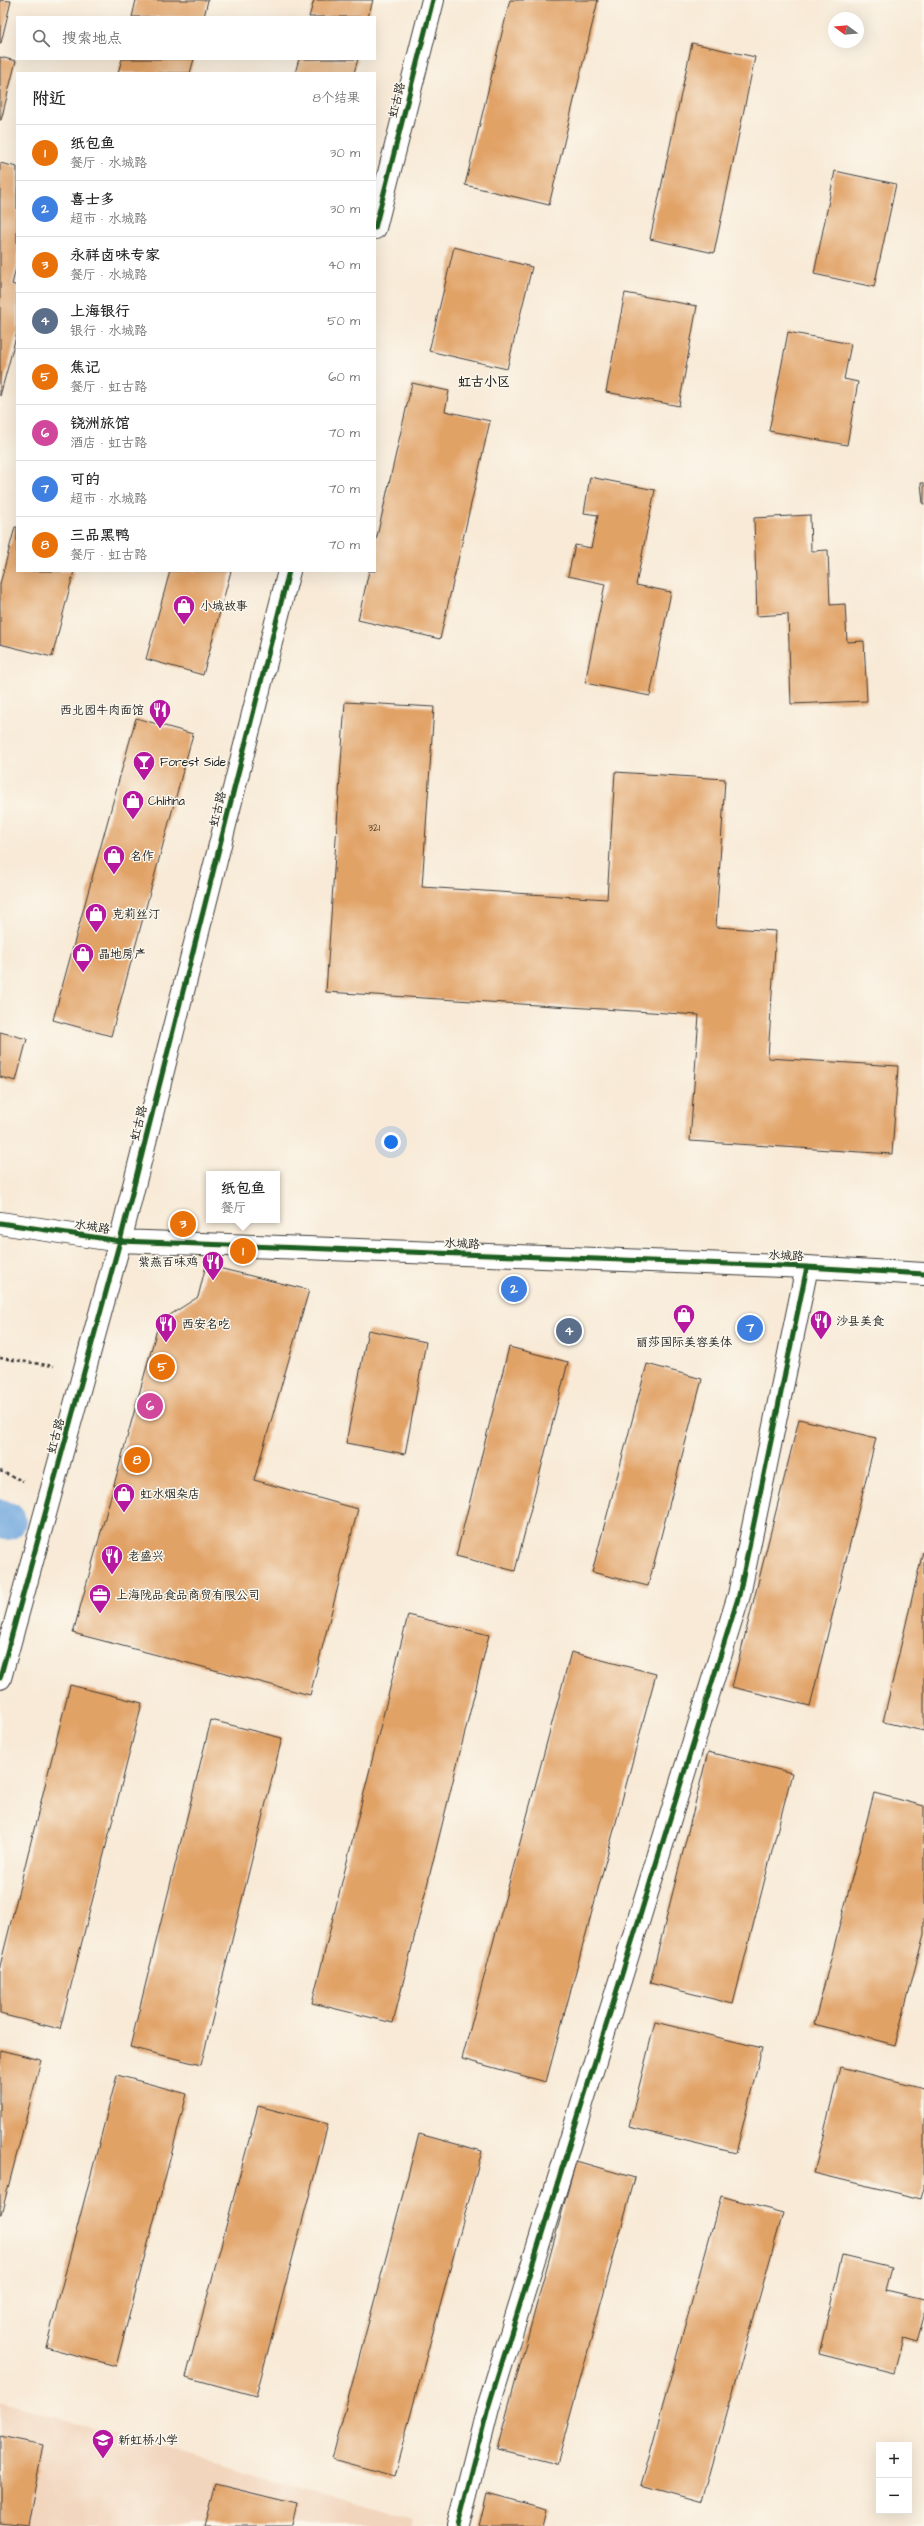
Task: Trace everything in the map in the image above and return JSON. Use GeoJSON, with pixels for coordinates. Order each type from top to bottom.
{"type":"FeatureCollection","features":[{"type":"Feature","properties":{"kind":"street","name":"虹古路"},"geometry":{"type":"LineString","coordinates":[[376,224],[433,0]]}},
{"type":"Feature","properties":{"kind":"street","name":"虹古路"},"geometry":{"type":"LineString","coordinates":[[0,1678],[120,1241],[289,572]]}},
{"type":"Feature","properties":{"kind":"street","name":"水城路"},"geometry":{"type":"LineString","coordinates":[[0,1223],[120,1241],[808,1267],[924,1274]]}},
{"type":"Feature","properties":{"kind":"street"},"geometry":{"type":"LineString","coordinates":[[458,2526],[488,2408],[739,1595],[808,1267]]}},
{"type":"Feature","properties":{"kind":"path"},"geometry":{"type":"LineString","coordinates":[[0,1358],[85,1370]]}},
{"type":"Feature","properties":{"kind":"shaded area","name":"新虹桥小学"},"geometry":{"type":"Polygon","coordinates":[[[0,2401],[411,2518],[409,2526],[0,2526],[0,2401]]]}},
{"type":"Feature","properties":{"kind":"building"},"geometry":{"type":"Polygon","coordinates":[[[0,0],[11,1],[1,43],[0,43],[0,0]]]}},
{"type":"Feature","properties":{"kind":"building"},"geometry":{"type":"Polygon","coordinates":[[[136,0],[208,0],[204,16],[132,16],[136,0]]]}},
{"type":"Feature","properties":{"kind":"building"},"geometry":{"type":"Polygon","coordinates":[[[314,0],[373,0],[368,16],[309,16],[314,0]]]}},
{"type":"Feature","properties":{"kind":"building"},"geometry":{"type":"Polygon","coordinates":[[[510,0],[598,0],[549,205],[465,185],[510,0]]]}},
{"type":"Feature","properties":{"kind":"building"},"geometry":{"type":"Polygon","coordinates":[[[692,43],[755,57],[714,253],[650,239],[692,43]]]}},
{"type":"Feature","properties":{"kind":"building"},"geometry":{"type":"Polygon","coordinates":[[[0,57],[16,61],[1,120],[0,120],[0,57]]]}},
{"type":"Feature","properties":{"kind":"building"},"geometry":{"type":"Polygon","coordinates":[[[122,60],[194,60],[190,72],[118,72],[122,60]]]}},
{"type":"Feature","properties":{"kind":"building"},"geometry":{"type":"Polygon","coordinates":[[[299,60],[358,60],[354,72],[295,72],[299,60]]]}},
{"type":"Feature","properties":{"kind":"building"},"geometry":{"type":"Polygon","coordinates":[[[0,163],[16,167],[16,268],[12,284],[16,286],[16,337],[0,396],[0,163]]]}},
{"type":"Feature","properties":{"kind":"building"},"geometry":{"type":"Polygon","coordinates":[[[835,171],[896,184],[874,287],[814,274],[835,171]]]}},
{"type":"Feature","properties":{"kind":"building"},"geometry":{"type":"Polygon","coordinates":[[[454,247],[532,267],[507,369],[429,351],[454,247]]]}},
{"type":"Feature","properties":{"kind":"building"},"geometry":{"type":"Polygon","coordinates":[[[625,293],[697,306],[679,406],[606,392],[625,293]]]}},
{"type":"Feature","properties":{"kind":"building"},"geometry":{"type":"Polygon","coordinates":[[[788,332],[851,344],[844,379],[858,382],[847,445],[769,431],[788,332]]]}},
{"type":"Feature","properties":{"kind":"building"},"geometry":{"type":"Polygon","coordinates":[[[412,383],[449,391],[445,411],[490,421],[440,639],[358,620],[369,572],[376,572],[376,541],[412,383]]]}},
{"type":"Feature","properties":{"kind":"building"},"geometry":{"type":"Polygon","coordinates":[[[590,477],[655,490],[636,585],[671,592],[650,696],[585,683],[605,584],[568,576],[575,545],[591,548],[598,515],[584,513],[590,477]]]}},
{"type":"Feature","properties":{"kind":"building"},"geometry":{"type":"Polygon","coordinates":[[[921,483],[924,483],[924,504],[923,504],[921,483]]]}},
{"type":"Feature","properties":{"kind":"building"},"geometry":{"type":"Polygon","coordinates":[[[810,515],[811,551],[828,550],[830,605],[845,604],[847,642],[864,641],[867,701],[791,704],[788,614],[757,616],[754,518],[810,515]]]}},
{"type":"Feature","properties":{"kind":"building"},"geometry":{"type":"Polygon","coordinates":[[[15,527],[16,572],[74,572],[52,657],[0,644],[0,584],[15,527]]]}},
{"type":"Feature","properties":{"kind":"building"},"geometry":{"type":"Polygon","coordinates":[[[170,572],[231,572],[203,675],[146,659],[170,572]]]}},
{"type":"Feature","properties":{"kind":"building"},"geometry":{"type":"Polygon","coordinates":[[[345,702],[434,707],[422,887],[607,899],[615,772],[725,779],[716,927],[776,931],[768,1058],[898,1066],[892,1154],[690,1141],[699,1015],[326,992],[345,702]]]}},
{"type":"Feature","properties":{"kind":"building"},"geometry":{"type":"Polygon","coordinates":[[[136,718],[193,734],[111,1036],[53,1020],[136,718]]]}},
{"type":"Feature","properties":{"kind":"building"},"geometry":{"type":"Polygon","coordinates":[[[0,1032],[27,1039],[16,1081],[0,1077],[0,1032]]]}},
{"type":"Feature","properties":{"kind":"building"},"geometry":{"type":"Polygon","coordinates":[[[206,1265],[309,1290],[254,1480],[358,1509],[310,1695],[73,1633],[159,1322],[198,1297],[206,1265]]]}},
{"type":"Feature","properties":{"kind":"building"},"geometry":{"type":"Polygon","coordinates":[[[368,1330],[426,1342],[405,1454],[346,1443],[368,1330]]]}},
{"type":"Feature","properties":{"kind":"building"},"geometry":{"type":"Polygon","coordinates":[[[509,1347],[568,1362],[515,1571],[456,1556],[509,1347]]]}},
{"type":"Feature","properties":{"kind":"building"},"geometry":{"type":"Polygon","coordinates":[[[647,1364],[702,1379],[648,1586],[592,1572],[647,1364]]]}},
{"type":"Feature","properties":{"kind":"building"},"geometry":{"type":"Polygon","coordinates":[[[799,1419],[876,1438],[810,1706],[732,1687],[799,1419]]]}},
{"type":"Feature","properties":{"kind":"building"},"geometry":{"type":"Polygon","coordinates":[[[924,1551],[924,1731],[883,1722],[924,1551]]]}},
{"type":"Feature","properties":{"kind":"building"},"geometry":{"type":"Polygon","coordinates":[[[408,1615],[489,1635],[393,2023],[312,2003],[408,1615]]]}},
{"type":"Feature","properties":{"kind":"building"},"geometry":{"type":"Polygon","coordinates":[[[571,1652],[656,1674],[546,2082],[462,2059],[571,1652]]]}},
{"type":"Feature","properties":{"kind":"building"},"geometry":{"type":"Polygon","coordinates":[[[70,1685],[142,1703],[60,2029],[0,2014],[0,1966],[70,1685]]]}},
{"type":"Feature","properties":{"kind":"building"},"geometry":{"type":"Polygon","coordinates":[[[211,1720],[282,1738],[201,2065],[130,2047],[211,1720]]]}},
{"type":"Feature","properties":{"kind":"building"},"geometry":{"type":"Polygon","coordinates":[[[708,1752],[792,1773],[733,2004],[650,1983],[708,1752]]]}},
{"type":"Feature","properties":{"kind":"building"},"geometry":{"type":"Polygon","coordinates":[[[874,1793],[924,1806],[924,1934],[895,2045],[814,2024],[874,1793]]]}},
{"type":"Feature","properties":{"kind":"building"},"geometry":{"type":"Polygon","coordinates":[[[655,2022],[762,2048],[736,2153],[629,2127],[655,2022]]]}},
{"type":"Feature","properties":{"kind":"building"},"geometry":{"type":"Polygon","coordinates":[[[0,2050],[41,2060],[1,2215],[0,2215],[0,2050]]]}},
{"type":"Feature","properties":{"kind":"building"},"geometry":{"type":"Polygon","coordinates":[[[840,2067],[924,2088],[924,2188],[921,2199],[814,2173],[840,2067]]]}},
{"type":"Feature","properties":{"kind":"building"},"geometry":{"type":"Polygon","coordinates":[[[117,2075],[187,2094],[116,2366],[46,2347],[117,2075]]]}},
{"type":"Feature","properties":{"kind":"building"},"geometry":{"type":"Polygon","coordinates":[[[258,2106],[328,2124],[256,2396],[186,2377],[258,2106]]]}},
{"type":"Feature","properties":{"kind":"building"},"geometry":{"type":"Polygon","coordinates":[[[419,2134],[482,2151],[394,2476],[332,2459],[419,2134]]]}},
{"type":"Feature","properties":{"kind":"building"},"geometry":{"type":"Polygon","coordinates":[[[576,2161],[635,2178],[557,2464],[497,2449],[576,2161]]]}},
{"type":"Feature","properties":{"kind":"building"},"geometry":{"type":"Polygon","coordinates":[[[721,2196],[783,2213],[702,2502],[641,2485],[721,2196]]]}},
{"type":"Feature","properties":{"kind":"building"},"geometry":{"type":"Polygon","coordinates":[[[842,2256],[892,2268],[886,2290],[924,2299],[924,2316],[917,2343],[903,2339],[894,2373],[819,2354],[842,2256]]]}},
{"type":"Feature","properties":{"kind":"building"},"geometry":{"type":"Polygon","coordinates":[[[0,2436],[43,2445],[28,2526],[0,2523],[0,2436]]]}},
{"type":"Feature","properties":{"kind":"building"},"geometry":{"type":"Polygon","coordinates":[[[215,2484],[297,2504],[292,2526],[204,2526],[215,2484]]]}},
{"type":"Feature","properties":{"kind":"building"},"geometry":{"type":"Polygon","coordinates":[[[487,2493],[547,2509],[543,2526],[479,2526],[487,2493]]]}},
{"type":"Feature","properties":{"kind":"waterway"},"geometry":{"type":"LineString","coordinates":[[0,1518],[7,1521]]}},
{"type":"Feature","properties":{"kind":"cycle path"},"geometry":{"type":"LineString","coordinates":[[376,224],[433,0]]}},
{"type":"Feature","properties":{"kind":"cycle path"},"geometry":{"type":"LineString","coordinates":[[0,1678],[120,1241],[289,572]]}},
{"type":"Feature","properties":{"kind":"cycle path"},"geometry":{"type":"LineString","coordinates":[[0,1223],[120,1241],[807,1267],[924,1274]]}},
{"type":"Feature","properties":{"kind":"cycle path"},"geometry":{"type":"LineString","coordinates":[[458,2526],[488,2408],[739,1595],[807,1267]]}},
{"type":"Feature","properties":{"kind":"place","name":"小城故事"},"geometry":{"type":"Point","coordinates":[184,626]}},
{"type":"Feature","properties":{"kind":"place","name":"西北园牛肉面馆"},"geometry":{"type":"Point","coordinates":[160,730]}},
{"type":"Feature","properties":{"kind":"place","name":"Forest Side"},"geometry":{"type":"Point","coordinates":[144,782]}},
{"type":"Feature","properties":{"kind":"place","name":"Chlitina"},"geometry":{"type":"Point","coordinates":[133,820]}},
{"type":"Feature","properties":{"kind":"place","name":"名作"},"geometry":{"type":"Point","coordinates":[114,876]}},
{"type":"Feature","properties":{"kind":"place","name":"克莉丝汀"},"geometry":{"type":"Point","coordinates":[96,934]}},
{"type":"Feature","properties":{"kind":"place","name":"晶地房产"},"geometry":{"type":"Point","coordinates":[83,974]}},
{"type":"Feature","properties":{"kind":"place","name":"永祥卤味专家"},"geometry":{"type":"Point","coordinates":[183,1224]}},
{"type":"Feature","properties":{"kind":"place","name":"纸包鱼"},"geometry":{"type":"Point","coordinates":[243,1251]}},
{"type":"Feature","properties":{"kind":"place","name":"紫燕百味鸡"},"geometry":{"type":"Point","coordinates":[213,1282]}},
{"type":"Feature","properties":{"kind":"place","name":"喜士多"},"geometry":{"type":"Point","coordinates":[514,1289]}},
{"type":"Feature","properties":{"kind":"place","name":"可的"},"geometry":{"type":"Point","coordinates":[750,1328]}},
{"type":"Feature","properties":{"kind":"place","name":"上海银行"},"geometry":{"type":"Point","coordinates":[569,1331]}},
{"type":"Feature","properties":{"kind":"place","name":"丽莎国际美容美体"},"geometry":{"type":"Point","coordinates":[684,1334]}},
{"type":"Feature","properties":{"kind":"place","name":"沙县美食"},"geometry":{"type":"Point","coordinates":[821,1340]}},
{"type":"Feature","properties":{"kind":"place","name":"西安名吃"},"geometry":{"type":"Point","coordinates":[166,1344]}},
{"type":"Feature","properties":{"kind":"place","name":"焦记"},"geometry":{"type":"Point","coordinates":[162,1367]}},
{"type":"Feature","properties":{"kind":"place","name":"铙洲旅馆"},"geometry":{"type":"Point","coordinates":[150,1406]}},
{"type":"Feature","properties":{"kind":"place","name":"三品黑鸭"},"geometry":{"type":"Point","coordinates":[137,1460]}},
{"type":"Feature","properties":{"kind":"place","name":"虹水烟杂店"},"geometry":{"type":"Point","coordinates":[124,1514]}},
{"type":"Feature","properties":{"kind":"place","name":"老盛兴"},"geometry":{"type":"Point","coordinates":[112,1576]}},
{"type":"Feature","properties":{"kind":"place","name":"上海陇品食品商贸有限公司"},"geometry":{"type":"Point","coordinates":[100,1614]}},
{"type":"Feature","properties":{"kind":"place","name":"新虹桥小学"},"geometry":{"type":"Point","coordinates":[103,2460]}},
{"type":"Feature","properties":{"kind":"district","name":"虹古小区"},"geometry":{"type":"Point","coordinates":[484,382]}}]}
